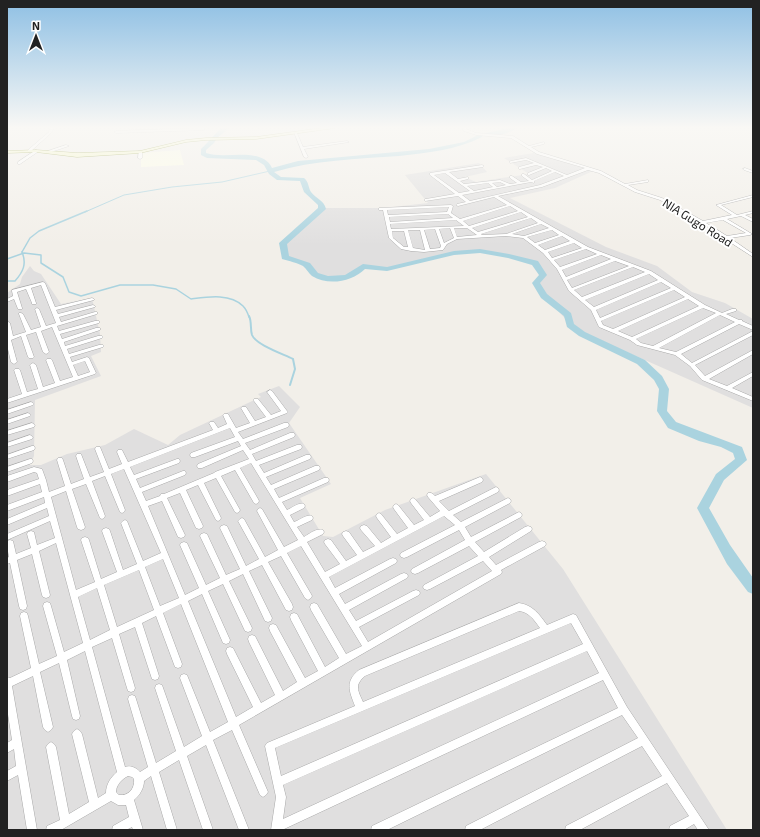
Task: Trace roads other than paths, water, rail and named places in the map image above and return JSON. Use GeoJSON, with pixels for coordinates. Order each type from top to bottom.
{"type":"FeatureCollection","features":[{"type":"Feature","properties":{"kind":"street"},"geometry":{"type":"LineString","coordinates":[[469,202],[431,174],[476,167]]}},
{"type":"Feature","properties":{"kind":"street","name":"NIA Gugo Road"},"geometry":{"type":"LineString","coordinates":[[586,167],[600,172],[640,193],[661,199],[702,222],[753,256]]}},
{"type":"Feature","properties":{"kind":"street"},"geometry":{"type":"LineString","coordinates":[[530,174],[544,168],[567,176]]}},
{"type":"Feature","properties":{"kind":"street"},"geometry":{"type":"LineString","coordinates":[[458,204],[541,186],[589,168]]}},
{"type":"Feature","properties":{"kind":"street"},"geometry":{"type":"LineString","coordinates":[[753,169],[746,169],[753,172]]}},
{"type":"Feature","properties":{"kind":"street"},"geometry":{"type":"LineString","coordinates":[[426,200],[532,181],[555,171]]}},
{"type":"Feature","properties":{"kind":"street"},"geometry":{"type":"LineString","coordinates":[[446,172],[473,192]]}},
{"type":"Feature","properties":{"kind":"street"},"geometry":{"type":"LineString","coordinates":[[523,175],[541,186]]}},
{"type":"Feature","properties":{"kind":"street"},"geometry":{"type":"LineString","coordinates":[[511,177],[520,183]]}},
{"type":"Feature","properties":{"kind":"street"},"geometry":{"type":"LineString","coordinates":[[457,180],[468,178]]}},
{"type":"Feature","properties":{"kind":"street"},"geometry":{"type":"LineString","coordinates":[[464,185],[503,181],[509,185]]}},
{"type":"Feature","properties":{"kind":"street"},"geometry":{"type":"LineString","coordinates":[[625,185],[647,181]]}},
{"type":"Feature","properties":{"kind":"street"},"geometry":{"type":"LineString","coordinates":[[489,182],[496,188]]}},
{"type":"Feature","properties":{"kind":"street"},"geometry":{"type":"LineString","coordinates":[[476,184],[486,190]]}},
{"type":"Feature","properties":{"kind":"street"},"geometry":{"type":"LineString","coordinates":[[495,196],[510,206],[586,248],[649,272],[703,306],[753,328]]}},
{"type":"Feature","properties":{"kind":"street"},"geometry":{"type":"LineString","coordinates":[[736,216],[718,205],[753,196]]}},
{"type":"Feature","properties":{"kind":"street"},"geometry":{"type":"LineString","coordinates":[[380,209],[451,206],[450,213]]}},
{"type":"Feature","properties":{"kind":"street"},"geometry":{"type":"LineString","coordinates":[[388,223],[458,220],[510,206]]}},
{"type":"Feature","properties":{"kind":"street"},"geometry":{"type":"LineString","coordinates":[[386,209],[392,238],[403,248],[411,250],[428,251],[441,249],[443,246],[456,238],[506,235],[524,237],[551,229]]}},
{"type":"Feature","properties":{"kind":"street"},"geometry":{"type":"LineString","coordinates":[[390,230],[469,227],[521,211]]}},
{"type":"Feature","properties":{"kind":"street"},"geometry":{"type":"LineString","coordinates":[[702,222],[753,212]]}},
{"type":"Feature","properties":{"kind":"street"},"geometry":{"type":"LineString","coordinates":[[387,216],[450,213],[480,236]]}},
{"type":"Feature","properties":{"kind":"street"},"geometry":{"type":"LineString","coordinates":[[742,215],[753,221]]}},
{"type":"Feature","properties":{"kind":"street"},"geometry":{"type":"LineString","coordinates":[[480,236],[531,217]]}},
{"type":"Feature","properties":{"kind":"street"},"geometry":{"type":"LineString","coordinates":[[723,218],[751,234]]}},
{"type":"Feature","properties":{"kind":"street"},"geometry":{"type":"LineString","coordinates":[[506,235],[541,223]]}},
{"type":"Feature","properties":{"kind":"street"},"geometry":{"type":"LineString","coordinates":[[451,227],[456,238]]}},
{"type":"Feature","properties":{"kind":"street"},"geometry":{"type":"LineString","coordinates":[[422,228],[428,251]]}},
{"type":"Feature","properties":{"kind":"street"},"geometry":{"type":"LineString","coordinates":[[437,228],[443,246]]}},
{"type":"Feature","properties":{"kind":"street"},"geometry":{"type":"LineString","coordinates":[[406,229],[411,250]]}},
{"type":"Feature","properties":{"kind":"street"},"geometry":{"type":"LineString","coordinates":[[724,238],[751,234]]}},
{"type":"Feature","properties":{"kind":"street"},"geometry":{"type":"LineString","coordinates":[[536,244],[562,235]]}},
{"type":"Feature","properties":{"kind":"street"},"geometry":{"type":"LineString","coordinates":[[524,237],[536,244],[552,259],[571,290],[593,309],[601,326],[632,339],[639,344],[677,354],[692,365],[704,379],[752,398]]}},
{"type":"Feature","properties":{"kind":"street"},"geometry":{"type":"LineString","coordinates":[[545,252],[574,241]]}},
{"type":"Feature","properties":{"kind":"street"},"geometry":{"type":"LineString","coordinates":[[552,259],[586,248]]}},
{"type":"Feature","properties":{"kind":"street"},"geometry":{"type":"LineString","coordinates":[[559,269],[600,254]]}},
{"type":"Feature","properties":{"kind":"street"},"geometry":{"type":"LineString","coordinates":[[565,279],[616,259]]}},
{"type":"Feature","properties":{"kind":"street"},"geometry":{"type":"LineString","coordinates":[[571,290],[632,266]]}},
{"type":"Feature","properties":{"kind":"street"},"geometry":{"type":"LineString","coordinates":[[582,299],[649,272]]}},
{"type":"Feature","properties":{"kind":"street"},"geometry":{"type":"LineString","coordinates":[[593,309],[661,280]]}},
{"type":"Feature","properties":{"kind":"street"},"geometry":{"type":"LineString","coordinates":[[20,308],[14,291],[43,283],[56,316],[58,333],[76,378]]}},
{"type":"Feature","properties":{"kind":"street"},"geometry":{"type":"LineString","coordinates":[[28,287],[34,304]]}},
{"type":"Feature","properties":{"kind":"street"},"geometry":{"type":"LineString","coordinates":[[598,320],[675,288]]}},
{"type":"Feature","properties":{"kind":"street"},"geometry":{"type":"LineString","coordinates":[[7,301],[16,297]]}},
{"type":"Feature","properties":{"kind":"street"},"geometry":{"type":"LineString","coordinates":[[614,331],[688,297]]}},
{"type":"Feature","properties":{"kind":"street"},"geometry":{"type":"LineString","coordinates":[[53,309],[92,299]]}},
{"type":"Feature","properties":{"kind":"street"},"geometry":{"type":"LineString","coordinates":[[56,316],[93,306]]}},
{"type":"Feature","properties":{"kind":"street"},"geometry":{"type":"LineString","coordinates":[[632,339],[703,306]]}},
{"type":"Feature","properties":{"kind":"street"},"geometry":{"type":"LineString","coordinates":[[36,310],[46,352]]}},
{"type":"Feature","properties":{"kind":"street"},"geometry":{"type":"LineString","coordinates":[[654,348],[722,314],[734,310]]}},
{"type":"Feature","properties":{"kind":"street"},"geometry":{"type":"LineString","coordinates":[[9,338],[95,313]]}},
{"type":"Feature","properties":{"kind":"street"},"geometry":{"type":"LineString","coordinates":[[22,314],[29,332]]}},
{"type":"Feature","properties":{"kind":"street"},"geometry":{"type":"LineString","coordinates":[[677,354],[740,321]]}},
{"type":"Feature","properties":{"kind":"street"},"geometry":{"type":"LineString","coordinates":[[58,333],[97,322]]}},
{"type":"Feature","properties":{"kind":"street"},"geometry":{"type":"LineString","coordinates":[[7,323],[14,362]]}},
{"type":"Feature","properties":{"kind":"street"},"geometry":{"type":"LineString","coordinates":[[61,341],[98,329]]}},
{"type":"Feature","properties":{"kind":"street"},"geometry":{"type":"LineString","coordinates":[[692,365],[753,333]]}},
{"type":"Feature","properties":{"kind":"street"},"geometry":{"type":"LineString","coordinates":[[23,334],[31,357]]}},
{"type":"Feature","properties":{"kind":"street"},"geometry":{"type":"LineString","coordinates":[[64,348],[100,337]]}},
{"type":"Feature","properties":{"kind":"street"},"geometry":{"type":"LineString","coordinates":[[67,356],[101,346]]}},
{"type":"Feature","properties":{"kind":"street"},"geometry":{"type":"LineString","coordinates":[[704,379],[753,352]]}},
{"type":"Feature","properties":{"kind":"street"},"geometry":{"type":"LineString","coordinates":[[7,401],[93,373],[88,359],[70,364]]}},
{"type":"Feature","properties":{"kind":"street"},"geometry":{"type":"LineString","coordinates":[[49,360],[58,384]]}},
{"type":"Feature","properties":{"kind":"street"},"geometry":{"type":"LineString","coordinates":[[33,365],[41,390]]}},
{"type":"Feature","properties":{"kind":"street"},"geometry":{"type":"LineString","coordinates":[[17,370],[25,395]]}},
{"type":"Feature","properties":{"kind":"street"},"geometry":{"type":"LineString","coordinates":[[727,389],[753,374]]}},
{"type":"Feature","properties":{"kind":"street"},"geometry":{"type":"LineString","coordinates":[[7,522],[48,498],[89,480],[217,431],[254,424],[285,412],[270,392]]}},
{"type":"Feature","properties":{"kind":"street"},"geometry":{"type":"LineString","coordinates":[[256,400],[270,418]]}},
{"type":"Feature","properties":{"kind":"street"},"geometry":{"type":"LineString","coordinates":[[7,412],[31,404]]}},
{"type":"Feature","properties":{"kind":"street"},"geometry":{"type":"LineString","coordinates":[[244,408],[254,424]]}},
{"type":"Feature","properties":{"kind":"street"},"geometry":{"type":"LineString","coordinates":[[7,422],[28,415]]}},
{"type":"Feature","properties":{"kind":"street"},"geometry":{"type":"LineString","coordinates":[[226,416],[367,647]]}},
{"type":"Feature","properties":{"kind":"street"},"geometry":{"type":"LineString","coordinates":[[212,423],[217,431]]}},
{"type":"Feature","properties":{"kind":"street"},"geometry":{"type":"LineString","coordinates":[[7,433],[32,425]]}},
{"type":"Feature","properties":{"kind":"street"},"geometry":{"type":"LineString","coordinates":[[144,504],[236,467],[247,451],[286,425]]}},
{"type":"Feature","properties":{"kind":"street"},"geometry":{"type":"LineString","coordinates":[[200,466],[292,435]]}},
{"type":"Feature","properties":{"kind":"street"},"geometry":{"type":"LineString","coordinates":[[7,445],[30,437]]}},
{"type":"Feature","properties":{"kind":"street"},"geometry":{"type":"LineString","coordinates":[[193,455],[299,447]]}},
{"type":"Feature","properties":{"kind":"street"},"geometry":{"type":"LineString","coordinates":[[7,457],[32,448]]}},
{"type":"Feature","properties":{"kind":"street"},"geometry":{"type":"LineString","coordinates":[[98,449],[122,510]]}},
{"type":"Feature","properties":{"kind":"street"},"geometry":{"type":"LineString","coordinates":[[120,452],[144,504],[233,724],[263,792]]}},
{"type":"Feature","properties":{"kind":"street"},"geometry":{"type":"LineString","coordinates":[[79,456],[102,516]]}},
{"type":"Feature","properties":{"kind":"street"},"geometry":{"type":"LineString","coordinates":[[262,476],[308,457]]}},
{"type":"Feature","properties":{"kind":"street"},"geometry":{"type":"LineString","coordinates":[[60,460],[81,527]]}},
{"type":"Feature","properties":{"kind":"street"},"geometry":{"type":"LineString","coordinates":[[7,470],[30,461]]}},
{"type":"Feature","properties":{"kind":"street"},"geometry":{"type":"LineString","coordinates":[[132,478],[177,461]]}},
{"type":"Feature","properties":{"kind":"street"},"geometry":{"type":"LineString","coordinates":[[236,467],[256,501]]}},
{"type":"Feature","properties":{"kind":"street"},"geometry":{"type":"LineString","coordinates":[[270,488],[317,468]]}},
{"type":"Feature","properties":{"kind":"street"},"geometry":{"type":"LineString","coordinates":[[7,479],[34,469],[40,471],[122,772]]}},
{"type":"Feature","properties":{"kind":"street"},"geometry":{"type":"LineString","coordinates":[[138,491],[183,473]]}},
{"type":"Feature","properties":{"kind":"street"},"geometry":{"type":"LineString","coordinates":[[218,474],[237,510]]}},
{"type":"Feature","properties":{"kind":"street"},"geometry":{"type":"LineString","coordinates":[[7,493],[43,480]]}},
{"type":"Feature","properties":{"kind":"street"},"geometry":{"type":"LineString","coordinates":[[278,501],[326,480]]}},
{"type":"Feature","properties":{"kind":"street"},"geometry":{"type":"LineString","coordinates":[[139,778],[498,572],[470,542],[461,527],[432,498],[480,480]]}},
{"type":"Feature","properties":{"kind":"street"},"geometry":{"type":"LineString","coordinates":[[200,482],[218,518]]}},
{"type":"Feature","properties":{"kind":"street"},"geometry":{"type":"LineString","coordinates":[[182,489],[199,526]]}},
{"type":"Feature","properties":{"kind":"street"},"geometry":{"type":"LineString","coordinates":[[324,576],[429,521],[496,490]]}},
{"type":"Feature","properties":{"kind":"street"},"geometry":{"type":"LineString","coordinates":[[163,496],[181,535]]}},
{"type":"Feature","properties":{"kind":"street"},"geometry":{"type":"LineString","coordinates":[[7,508],[48,498]]}},
{"type":"Feature","properties":{"kind":"street"},"geometry":{"type":"LineString","coordinates":[[413,501],[429,521]]}},
{"type":"Feature","properties":{"kind":"street"},"geometry":{"type":"LineString","coordinates":[[404,555],[508,502]]}},
{"type":"Feature","properties":{"kind":"street"},"geometry":{"type":"LineString","coordinates":[[286,514],[302,506]]}},
{"type":"Feature","properties":{"kind":"street"},"geometry":{"type":"LineString","coordinates":[[396,508],[413,529]]}},
{"type":"Feature","properties":{"kind":"street"},"geometry":{"type":"LineString","coordinates":[[260,511],[308,596]]}},
{"type":"Feature","properties":{"kind":"street"},"geometry":{"type":"LineString","coordinates":[[415,571],[519,515]]}},
{"type":"Feature","properties":{"kind":"street"},"geometry":{"type":"LineString","coordinates":[[379,516],[396,538]]}},
{"type":"Feature","properties":{"kind":"street"},"geometry":{"type":"LineString","coordinates":[[23,606],[10,560],[8,540],[53,518]]}},
{"type":"Feature","properties":{"kind":"street"},"geometry":{"type":"LineString","coordinates":[[293,526],[310,518]]}},
{"type":"Feature","properties":{"kind":"street"},"geometry":{"type":"LineString","coordinates":[[242,521],[289,607]]}},
{"type":"Feature","properties":{"kind":"street"},"geometry":{"type":"LineString","coordinates":[[125,523],[178,664]]}},
{"type":"Feature","properties":{"kind":"street"},"geometry":{"type":"LineString","coordinates":[[224,528],[268,618]]}},
{"type":"Feature","properties":{"kind":"street"},"geometry":{"type":"LineString","coordinates":[[364,528],[380,547]]}},
{"type":"Feature","properties":{"kind":"street"},"geometry":{"type":"LineString","coordinates":[[427,587],[483,557],[528,529]]}},
{"type":"Feature","properties":{"kind":"street"},"geometry":{"type":"LineString","coordinates":[[106,531],[121,574]]}},
{"type":"Feature","properties":{"kind":"street"},"geometry":{"type":"LineString","coordinates":[[32,830],[18,742],[10,722],[7,682],[88,646],[303,542],[320,532]]}},
{"type":"Feature","properties":{"kind":"street"},"geometry":{"type":"LineString","coordinates":[[31,534],[36,549],[46,595]]}},
{"type":"Feature","properties":{"kind":"street"},"geometry":{"type":"LineString","coordinates":[[346,534],[362,556]]}},
{"type":"Feature","properties":{"kind":"street"},"geometry":{"type":"LineString","coordinates":[[204,536],[248,628]]}},
{"type":"Feature","properties":{"kind":"street"},"geometry":{"type":"LineString","coordinates":[[10,560],[59,540]]}},
{"type":"Feature","properties":{"kind":"street"},"geometry":{"type":"LineString","coordinates":[[84,540],[115,633],[131,688]]}},
{"type":"Feature","properties":{"kind":"street"},"geometry":{"type":"LineString","coordinates":[[328,542],[345,565]]}},
{"type":"Feature","properties":{"kind":"street"},"geometry":{"type":"LineString","coordinates":[[495,569],[542,544]]}},
{"type":"Feature","properties":{"kind":"street"},"geometry":{"type":"LineString","coordinates":[[184,545],[226,640]]}},
{"type":"Feature","properties":{"kind":"street"},"geometry":{"type":"LineString","coordinates":[[74,595],[164,555]]}},
{"type":"Feature","properties":{"kind":"street"},"geometry":{"type":"LineString","coordinates":[[334,592],[394,561]]}},
{"type":"Feature","properties":{"kind":"street"},"geometry":{"type":"LineString","coordinates":[[344,609],[404,576]]}},
{"type":"Feature","properties":{"kind":"street"},"geometry":{"type":"LineString","coordinates":[[354,626],[416,593]]}},
{"type":"Feature","properties":{"kind":"street"},"geometry":{"type":"LineString","coordinates":[[47,606],[62,658],[76,716]]}},
{"type":"Feature","properties":{"kind":"street"},"geometry":{"type":"LineString","coordinates":[[314,607],[345,660]]}},
{"type":"Feature","properties":{"kind":"street"},"geometry":{"type":"LineString","coordinates":[[361,708],[353,683],[356,678],[384,664],[520,607],[526,607],[531,610],[546,630]]}},
{"type":"Feature","properties":{"kind":"street"},"geometry":{"type":"LineString","coordinates":[[24,616],[48,727]]}},
{"type":"Feature","properties":{"kind":"street"},"geometry":{"type":"LineString","coordinates":[[294,617],[323,672]]}},
{"type":"Feature","properties":{"kind":"street"},"geometry":{"type":"LineString","coordinates":[[276,829],[281,797],[270,746],[573,618],[624,710],[704,830]]}},
{"type":"Feature","properties":{"kind":"street"},"geometry":{"type":"LineString","coordinates":[[137,622],[155,676]]}},
{"type":"Feature","properties":{"kind":"street"},"geometry":{"type":"LineString","coordinates":[[273,628],[303,684]]}},
{"type":"Feature","properties":{"kind":"street"},"geometry":{"type":"LineString","coordinates":[[252,639],[281,697]]}},
{"type":"Feature","properties":{"kind":"street"},"geometry":{"type":"LineString","coordinates":[[278,782],[588,646]]}},
{"type":"Feature","properties":{"kind":"street"},"geometry":{"type":"LineString","coordinates":[[230,651],[259,709]]}},
{"type":"Feature","properties":{"kind":"street"},"geometry":{"type":"LineString","coordinates":[[276,829],[604,675]]}},
{"type":"Feature","properties":{"kind":"street"},"geometry":{"type":"LineString","coordinates":[[184,678],[244,830]]}},
{"type":"Feature","properties":{"kind":"street"},"geometry":{"type":"LineString","coordinates":[[159,688],[208,830]]}},
{"type":"Feature","properties":{"kind":"street"},"geometry":{"type":"LineString","coordinates":[[132,700],[172,830]]}},
{"type":"Feature","properties":{"kind":"street"},"geometry":{"type":"LineString","coordinates":[[376,830],[624,710]]}},
{"type":"Feature","properties":{"kind":"street"},"geometry":{"type":"LineString","coordinates":[[77,734],[95,805]]}},
{"type":"Feature","properties":{"kind":"street"},"geometry":{"type":"LineString","coordinates":[[470,830],[644,740]]}},
{"type":"Feature","properties":{"kind":"street"},"geometry":{"type":"LineString","coordinates":[[7,748],[18,742]]}},
{"type":"Feature","properties":{"kind":"street"},"geometry":{"type":"LineString","coordinates":[[52,747],[65,822]]}},
{"type":"Feature","properties":{"kind":"street"},"geometry":{"type":"LineString","coordinates":[[7,776],[22,768]]}},
{"type":"Feature","properties":{"kind":"street"},"geometry":{"type":"LineString","coordinates":[[128,770],[133,771],[139,778],[138,787],[135,794],[129,799],[122,801],[116,799],[112,795],[111,789],[113,783],[122,772],[128,770]]}},
{"type":"Feature","properties":{"kind":"street"},"geometry":{"type":"LineString","coordinates":[[570,830],[668,777]]}},
{"type":"Feature","properties":{"kind":"street"},"geometry":{"type":"LineString","coordinates":[[51,830],[112,795]]}},
{"type":"Feature","properties":{"kind":"street"},"geometry":{"type":"LineString","coordinates":[[129,799],[138,830]]}},
{"type":"Feature","properties":{"kind":"street"},"geometry":{"type":"LineString","coordinates":[[674,830],[696,818]]}},
{"type":"Feature","properties":{"kind":"street"},"geometry":{"type":"LineString","coordinates":[[117,830],[135,819]]}},
{"type":"Feature","properties":{"kind":"waterway"},"geometry":{"type":"LineString","coordinates":[[268,167],[270,171]]}},
{"type":"Feature","properties":{"kind":"waterway"},"geometry":{"type":"LineString","coordinates":[[270,171],[284,167]]}},
{"type":"Feature","properties":{"kind":"waterway"},"geometry":{"type":"LineString","coordinates":[[85,212],[124,195],[172,187],[222,182],[270,171]]}},
{"type":"Feature","properties":{"kind":"waterway"},"geometry":{"type":"LineString","coordinates":[[270,171],[279,179],[302,179],[305,182],[307,192],[321,204],[322,209],[283,243],[285,257],[307,265],[310,270],[321,277],[335,279],[342,278],[354,274],[363,266],[387,269],[454,253],[480,251],[509,256],[535,263],[543,275],[536,283],[544,296],[568,315],[570,325],[582,334],[641,362],[658,378],[664,389],[662,411],[672,425],[738,450],[741,460],[720,477],[703,508],[732,560],[753,588]]}},
{"type":"Feature","properties":{"kind":"waterway"},"geometry":{"type":"LineString","coordinates":[[22,254],[30,238],[39,231],[87,211]]}},
{"type":"Feature","properties":{"kind":"waterway"},"geometry":{"type":"LineString","coordinates":[[7,259],[22,254]]}},
{"type":"Feature","properties":{"kind":"waterway"},"geometry":{"type":"LineString","coordinates":[[7,281],[15,281],[22,271],[24,264],[22,254]]}},
{"type":"Feature","properties":{"kind":"waterway"},"geometry":{"type":"LineString","coordinates":[[22,254],[41,255],[41,263],[63,277],[69,292],[81,296],[120,285],[153,285],[176,289],[191,299],[204,297],[232,299],[243,306],[249,317]]}},
{"type":"Feature","properties":{"kind":"waterway"},"geometry":{"type":"LineString","coordinates":[[249,316],[251,333],[254,339],[264,346],[293,359],[295,369],[290,385]]}}]}
